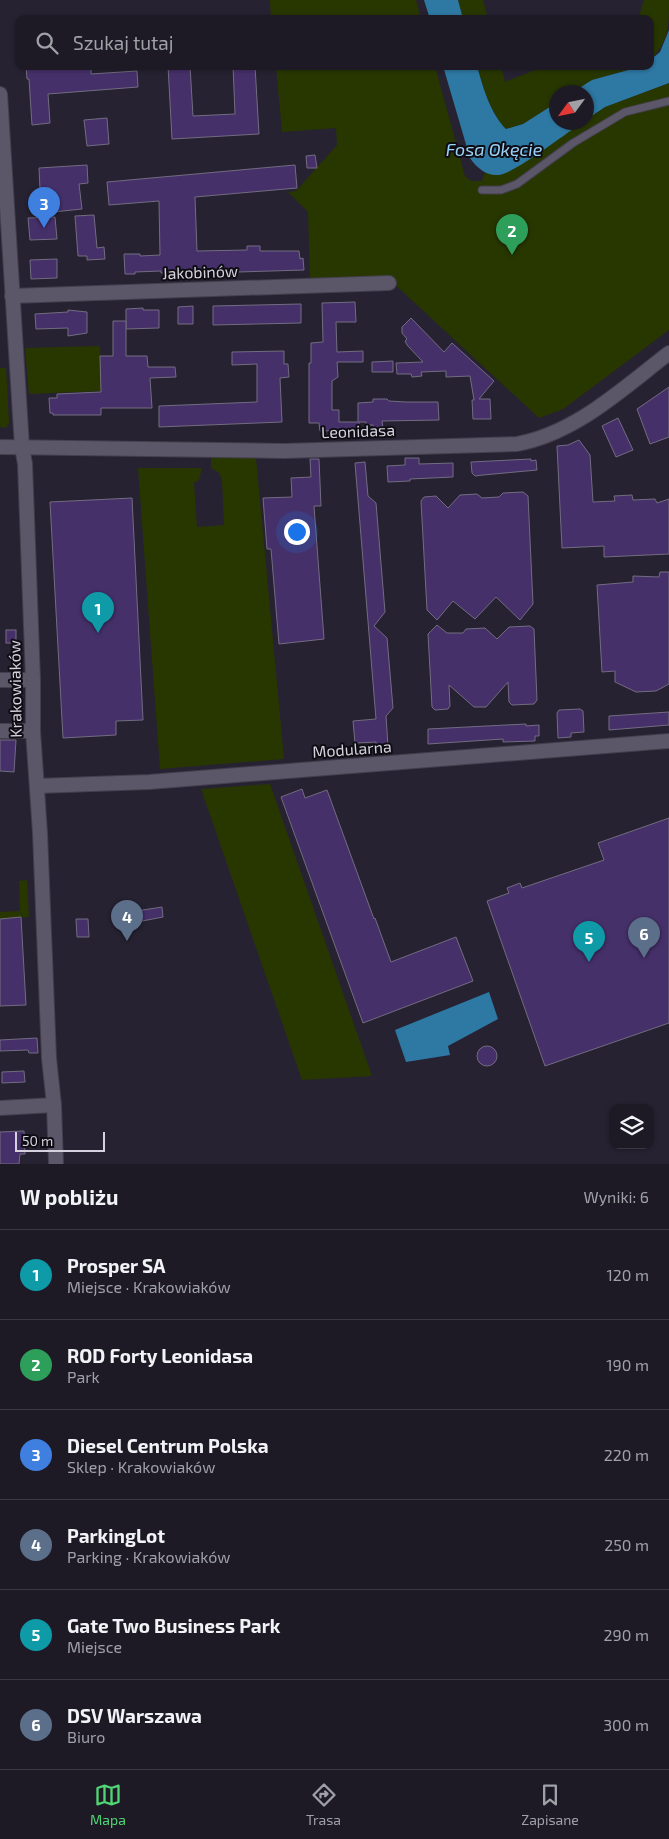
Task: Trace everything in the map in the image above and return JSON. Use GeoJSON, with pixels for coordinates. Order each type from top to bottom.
{"type":"FeatureCollection","features":[{"type":"Feature","properties":{"kind":"street","name":"Krakowiaków"},"geometry":{"type":"LineString","coordinates":[[0,94],[2,177],[25,473],[33,680],[33,731],[56,1164]]}},
{"type":"Feature","properties":{"kind":"street","name":"Jakobinów"},"geometry":{"type":"LineString","coordinates":[[12,296],[389,284]]}},
{"type":"Feature","properties":{"kind":"street","name":"Leonidasa"},"geometry":{"type":"LineString","coordinates":[[0,447],[284,451],[517,444],[548,436],[578,421],[669,354]]}},
{"type":"Feature","properties":{"kind":"street"},"geometry":{"type":"LineString","coordinates":[[0,680],[33,680]]}},
{"type":"Feature","properties":{"kind":"street"},"geometry":{"type":"LineString","coordinates":[[0,730],[33,731]]}},
{"type":"Feature","properties":{"kind":"street","name":"Modularna"},"geometry":{"type":"LineString","coordinates":[[37,786],[158,781],[669,741]]}},
{"type":"Feature","properties":{"kind":"street"},"geometry":{"type":"LineString","coordinates":[[0,1108],[54,1104]]}},
{"type":"Feature","properties":{"kind":"lane"},"geometry":{"type":"LineString","coordinates":[[482,190],[501,190],[517,184],[573,143],[625,112],[669,101]]}},
{"type":"Feature","properties":{"kind":"green space"},"geometry":{"type":"Polygon","coordinates":[[[270,0],[416,0],[420,15],[271,15],[270,0]]]}},
{"type":"Feature","properties":{"kind":"green space"},"geometry":{"type":"Polygon","coordinates":[[[458,0],[483,0],[487,15],[462,15],[458,0]]]}},
{"type":"Feature","properties":{"kind":"green space"},"geometry":{"type":"Polygon","coordinates":[[[644,0],[669,0],[667,33],[661,47],[654,56],[654,15],[639,15],[644,0]]]}},
{"type":"Feature","properties":{"kind":"green space"},"geometry":{"type":"Polygon","coordinates":[[[276,70],[436,70],[465,176],[471,181],[482,181],[485,172],[500,175],[571,130],[594,130],[594,114],[605,107],[669,83],[669,330],[563,409],[539,418],[389,279],[310,279],[308,212],[288,192],[296,191],[337,145],[336,128],[282,132],[276,70]]]}},
{"type":"Feature","properties":{"kind":"green space"},"geometry":{"type":"Polygon","coordinates":[[[478,70],[502,70],[505,82],[535,70],[628,70],[592,80],[584,85],[549,85],[549,107],[523,124],[506,129],[491,108],[478,70]]]}},
{"type":"Feature","properties":{"kind":"green space"},"geometry":{"type":"Polygon","coordinates":[[[100,346],[102,391],[29,394],[25,348],[100,346]]]}},
{"type":"Feature","properties":{"kind":"green space"},"geometry":{"type":"Polygon","coordinates":[[[0,368],[6,368],[9,423],[6,428],[0,427],[0,368]]]}},
{"type":"Feature","properties":{"kind":"green space"},"geometry":{"type":"Polygon","coordinates":[[[211,458],[256,458],[284,759],[160,769],[138,468],[202,468],[199,480],[194,483],[197,527],[224,525],[222,480],[219,473],[211,468],[211,458]]]}},
{"type":"Feature","properties":{"kind":"green space"},"geometry":{"type":"Polygon","coordinates":[[[270,784],[372,1076],[302,1080],[201,789],[270,784]]]}},
{"type":"Feature","properties":{"kind":"green space"},"geometry":{"type":"Polygon","coordinates":[[[27,880],[29,917],[0,919],[0,912],[20,911],[19,881],[27,880]]]}},
{"type":"Feature","properties":{"kind":"water"},"geometry":{"type":"Polygon","coordinates":[[[424,0],[458,0],[462,15],[429,15],[424,0]]]}},
{"type":"Feature","properties":{"kind":"water","name":"Fosa Okęcie"},"geometry":{"type":"Polygon","coordinates":[[[669,30],[669,83],[605,107],[594,114],[594,85],[584,85],[592,80],[628,70],[654,70],[654,57],[660,52],[669,30]]]}},
{"type":"Feature","properties":{"kind":"water","name":"Fosa Okęcie"},"geometry":{"type":"Polygon","coordinates":[[[444,70],[478,70],[491,108],[506,129],[523,124],[549,107],[549,130],[572,130],[507,173],[494,175],[486,173],[470,158],[444,70]]]}},
{"type":"Feature","properties":{"kind":"water"},"geometry":{"type":"Polygon","coordinates":[[[489,992],[498,1019],[448,1046],[450,1055],[406,1062],[395,1030],[489,992]]]}},
{"type":"Feature","properties":{"kind":"building"},"geometry":{"type":"Polygon","coordinates":[[[26,70],[91,70],[91,74],[137,71],[138,87],[48,94],[50,123],[32,125],[29,79],[27,79],[26,70]]]}},
{"type":"Feature","properties":{"kind":"building"},"geometry":{"type":"Polygon","coordinates":[[[168,70],[190,70],[193,116],[235,114],[233,70],[255,70],[259,134],[172,139],[168,70]]]}},
{"type":"Feature","properties":{"kind":"building"},"geometry":{"type":"Polygon","coordinates":[[[107,118],[109,144],[87,146],[84,120],[107,118]]]}},
{"type":"Feature","properties":{"kind":"building"},"geometry":{"type":"Polygon","coordinates":[[[315,155],[317,168],[307,168],[306,156],[315,155]]]}},
{"type":"Feature","properties":{"kind":"building"},"geometry":{"type":"Polygon","coordinates":[[[87,165],[88,183],[79,184],[82,209],[53,212],[50,188],[40,189],[39,168],[87,165]]]}},
{"type":"Feature","properties":{"kind":"building"},"geometry":{"type":"Polygon","coordinates":[[[295,165],[297,188],[195,197],[197,251],[247,250],[247,246],[260,246],[260,251],[299,251],[300,259],[303,258],[304,270],[206,273],[161,273],[161,271],[125,274],[124,254],[140,254],[140,256],[160,255],[159,201],[109,205],[107,182],[295,165]]]}},
{"type":"Feature","properties":{"kind":"building"},"geometry":{"type":"Polygon","coordinates":[[[94,215],[97,248],[104,247],[105,259],[87,260],[87,256],[78,256],[75,216],[94,215]]]}},
{"type":"Feature","properties":{"kind":"building"},"geometry":{"type":"Polygon","coordinates":[[[55,217],[57,239],[30,240],[28,218],[55,217]]]}},
{"type":"Feature","properties":{"kind":"building"},"geometry":{"type":"Polygon","coordinates":[[[57,259],[57,278],[31,279],[30,260],[57,259]]]}},
{"type":"Feature","properties":{"kind":"building"},"geometry":{"type":"Polygon","coordinates":[[[355,302],[356,322],[336,322],[337,352],[363,351],[363,362],[337,362],[338,377],[332,381],[332,410],[339,410],[339,422],[358,422],[358,403],[373,402],[373,399],[438,402],[439,420],[382,421],[383,429],[374,429],[373,425],[359,422],[359,430],[320,431],[319,423],[309,423],[311,343],[323,342],[322,303],[355,302]]]}},
{"type":"Feature","properties":{"kind":"building"},"geometry":{"type":"Polygon","coordinates":[[[301,304],[301,323],[213,325],[213,306],[301,304]]]}},
{"type":"Feature","properties":{"kind":"building"},"geometry":{"type":"Polygon","coordinates":[[[193,306],[193,324],[178,324],[178,307],[193,306]]]}},
{"type":"Feature","properties":{"kind":"building"},"geometry":{"type":"Polygon","coordinates":[[[143,308],[143,310],[159,310],[159,328],[126,329],[126,309],[143,308]]]}},
{"type":"Feature","properties":{"kind":"building"},"geometry":{"type":"Polygon","coordinates":[[[68,310],[87,312],[87,333],[68,336],[68,328],[36,329],[35,314],[68,312],[68,310]]]}},
{"type":"Feature","properties":{"kind":"building"},"geometry":{"type":"Polygon","coordinates":[[[411,318],[444,352],[452,343],[494,381],[479,399],[490,399],[491,419],[473,419],[472,400],[474,400],[470,376],[446,377],[446,371],[421,372],[422,376],[412,377],[411,374],[397,374],[396,363],[423,362],[407,345],[405,341],[407,339],[402,333],[402,327],[411,318]]]}},
{"type":"Feature","properties":{"kind":"building"},"geometry":{"type":"Polygon","coordinates":[[[113,321],[126,321],[126,356],[147,356],[148,367],[175,367],[176,377],[150,378],[152,408],[101,408],[101,415],[53,415],[53,413],[50,413],[49,398],[57,398],[57,394],[101,392],[100,356],[113,356],[113,321]]]}},
{"type":"Feature","properties":{"kind":"building"},"geometry":{"type":"Polygon","coordinates":[[[284,351],[284,364],[288,364],[289,377],[280,378],[282,422],[159,427],[159,406],[257,402],[257,364],[232,365],[232,352],[284,351]]]}},
{"type":"Feature","properties":{"kind":"building"},"geometry":{"type":"Polygon","coordinates":[[[393,361],[393,372],[372,372],[372,362],[393,361]]]}},
{"type":"Feature","properties":{"kind":"building"},"geometry":{"type":"Polygon","coordinates":[[[669,387],[669,437],[650,444],[637,409],[669,387]]]}},
{"type":"Feature","properties":{"kind":"building"},"geometry":{"type":"Polygon","coordinates":[[[618,418],[633,450],[616,457],[602,426],[618,418]]]}},
{"type":"Feature","properties":{"kind":"building"},"geometry":{"type":"Polygon","coordinates":[[[579,440],[590,455],[593,502],[615,501],[614,496],[632,495],[633,500],[655,499],[657,503],[669,499],[669,554],[604,557],[604,546],[562,548],[557,446],[568,445],[579,440]]]}},
{"type":"Feature","properties":{"kind":"building"},"geometry":{"type":"Polygon","coordinates":[[[405,458],[419,458],[419,464],[453,463],[453,477],[388,482],[387,466],[405,465],[405,458]]]}},
{"type":"Feature","properties":{"kind":"building"},"geometry":{"type":"Polygon","coordinates":[[[310,459],[319,459],[321,506],[314,506],[324,639],[279,644],[271,549],[267,549],[263,498],[292,497],[291,478],[311,477],[310,459]]]}},
{"type":"Feature","properties":{"kind":"building"},"geometry":{"type":"Polygon","coordinates":[[[531,459],[531,461],[536,460],[537,470],[475,476],[472,473],[471,462],[531,459]]]}},
{"type":"Feature","properties":{"kind":"building"},"geometry":{"type":"Polygon","coordinates":[[[365,462],[368,496],[376,503],[385,612],[374,626],[387,638],[393,708],[386,716],[388,746],[376,747],[376,742],[355,743],[353,721],[376,719],[355,463],[365,462]]]}},
{"type":"Feature","properties":{"kind":"building"},"geometry":{"type":"Polygon","coordinates":[[[523,492],[528,496],[533,604],[520,620],[496,597],[475,619],[453,601],[437,620],[427,610],[421,501],[424,497],[436,496],[448,508],[460,495],[477,494],[482,498],[499,497],[503,493],[523,492]]]}},
{"type":"Feature","properties":{"kind":"building"},"geometry":{"type":"Polygon","coordinates":[[[132,498],[143,720],[116,721],[116,735],[63,738],[50,502],[132,498]]]}},
{"type":"Feature","properties":{"kind":"building"},"geometry":{"type":"Polygon","coordinates":[[[660,572],[669,572],[669,684],[656,691],[636,692],[615,682],[615,671],[602,672],[597,585],[633,582],[633,576],[659,577],[660,572]]]}},
{"type":"Feature","properties":{"kind":"building"},"geometry":{"type":"Polygon","coordinates":[[[437,625],[447,633],[463,633],[466,629],[485,628],[497,639],[509,627],[530,626],[534,629],[537,700],[534,704],[512,705],[509,702],[508,682],[486,707],[474,707],[449,685],[450,706],[448,709],[435,710],[432,707],[428,634],[437,625]]]}},
{"type":"Feature","properties":{"kind":"building"},"geometry":{"type":"Polygon","coordinates":[[[6,630],[16,630],[16,643],[6,643],[6,630]]]}},
{"type":"Feature","properties":{"kind":"building"},"geometry":{"type":"Polygon","coordinates":[[[580,709],[583,711],[584,732],[571,733],[571,737],[558,738],[557,713],[559,710],[580,709]]]}},
{"type":"Feature","properties":{"kind":"building"},"geometry":{"type":"Polygon","coordinates":[[[669,712],[669,725],[609,730],[609,716],[669,712]]]}},
{"type":"Feature","properties":{"kind":"building"},"geometry":{"type":"Polygon","coordinates":[[[526,724],[526,726],[539,725],[539,736],[535,736],[535,741],[503,742],[503,739],[428,744],[428,729],[526,724]]]}},
{"type":"Feature","properties":{"kind":"building"},"geometry":{"type":"Polygon","coordinates":[[[0,740],[16,740],[14,772],[0,771],[0,740]]]}},
{"type":"Feature","properties":{"kind":"building"},"geometry":{"type":"Polygon","coordinates":[[[302,789],[305,798],[327,790],[391,962],[456,937],[473,981],[363,1023],[281,797],[302,789]]]}},
{"type":"Feature","properties":{"kind":"building"},"geometry":{"type":"Polygon","coordinates":[[[669,818],[669,1023],[545,1066],[487,901],[509,893],[507,888],[520,883],[522,888],[604,860],[598,843],[669,818]]]}},
{"type":"Feature","properties":{"kind":"building"},"geometry":{"type":"Polygon","coordinates":[[[162,907],[163,917],[132,923],[130,912],[162,907]]]}},
{"type":"Feature","properties":{"kind":"building"},"geometry":{"type":"Polygon","coordinates":[[[21,917],[26,1005],[0,1006],[0,919],[21,917]]]}},
{"type":"Feature","properties":{"kind":"building"},"geometry":{"type":"Polygon","coordinates":[[[76,919],[88,919],[89,937],[77,937],[76,919]]]}},
{"type":"Feature","properties":{"kind":"building"},"geometry":{"type":"Polygon","coordinates":[[[37,1038],[38,1053],[29,1053],[28,1050],[0,1051],[0,1040],[37,1038]]]}},
{"type":"Feature","properties":{"kind":"building"},"geometry":{"type":"Polygon","coordinates":[[[487,1046],[494,1049],[497,1056],[494,1063],[487,1066],[480,1063],[477,1056],[480,1049],[487,1046]]]}},
{"type":"Feature","properties":{"kind":"building"},"geometry":{"type":"Polygon","coordinates":[[[24,1071],[25,1082],[2,1083],[2,1072],[24,1071]]]}},
{"type":"Feature","properties":{"kind":"building"},"geometry":{"type":"Polygon","coordinates":[[[24,1131],[25,1154],[20,1154],[19,1164],[0,1164],[0,1132],[24,1131]]]}},
{"type":"Feature","properties":{"kind":"place","name":"Diesel Centrum Polska"},"geometry":{"type":"Point","coordinates":[44,228]}},
{"type":"Feature","properties":{"kind":"place","name":"ROD Forty Leonidasa"},"geometry":{"type":"Point","coordinates":[512,255]}},
{"type":"Feature","properties":{"kind":"place","name":"Prosper SA"},"geometry":{"type":"Point","coordinates":[98,633]}},
{"type":"Feature","properties":{"kind":"place","name":"ParkingLot"},"geometry":{"type":"Point","coordinates":[127,941]}},
{"type":"Feature","properties":{"kind":"place","name":"DSV Warszawa"},"geometry":{"type":"Point","coordinates":[644,958]}},
{"type":"Feature","properties":{"kind":"place","name":"Gate Two Business Park"},"geometry":{"type":"Point","coordinates":[589,962]}}]}
